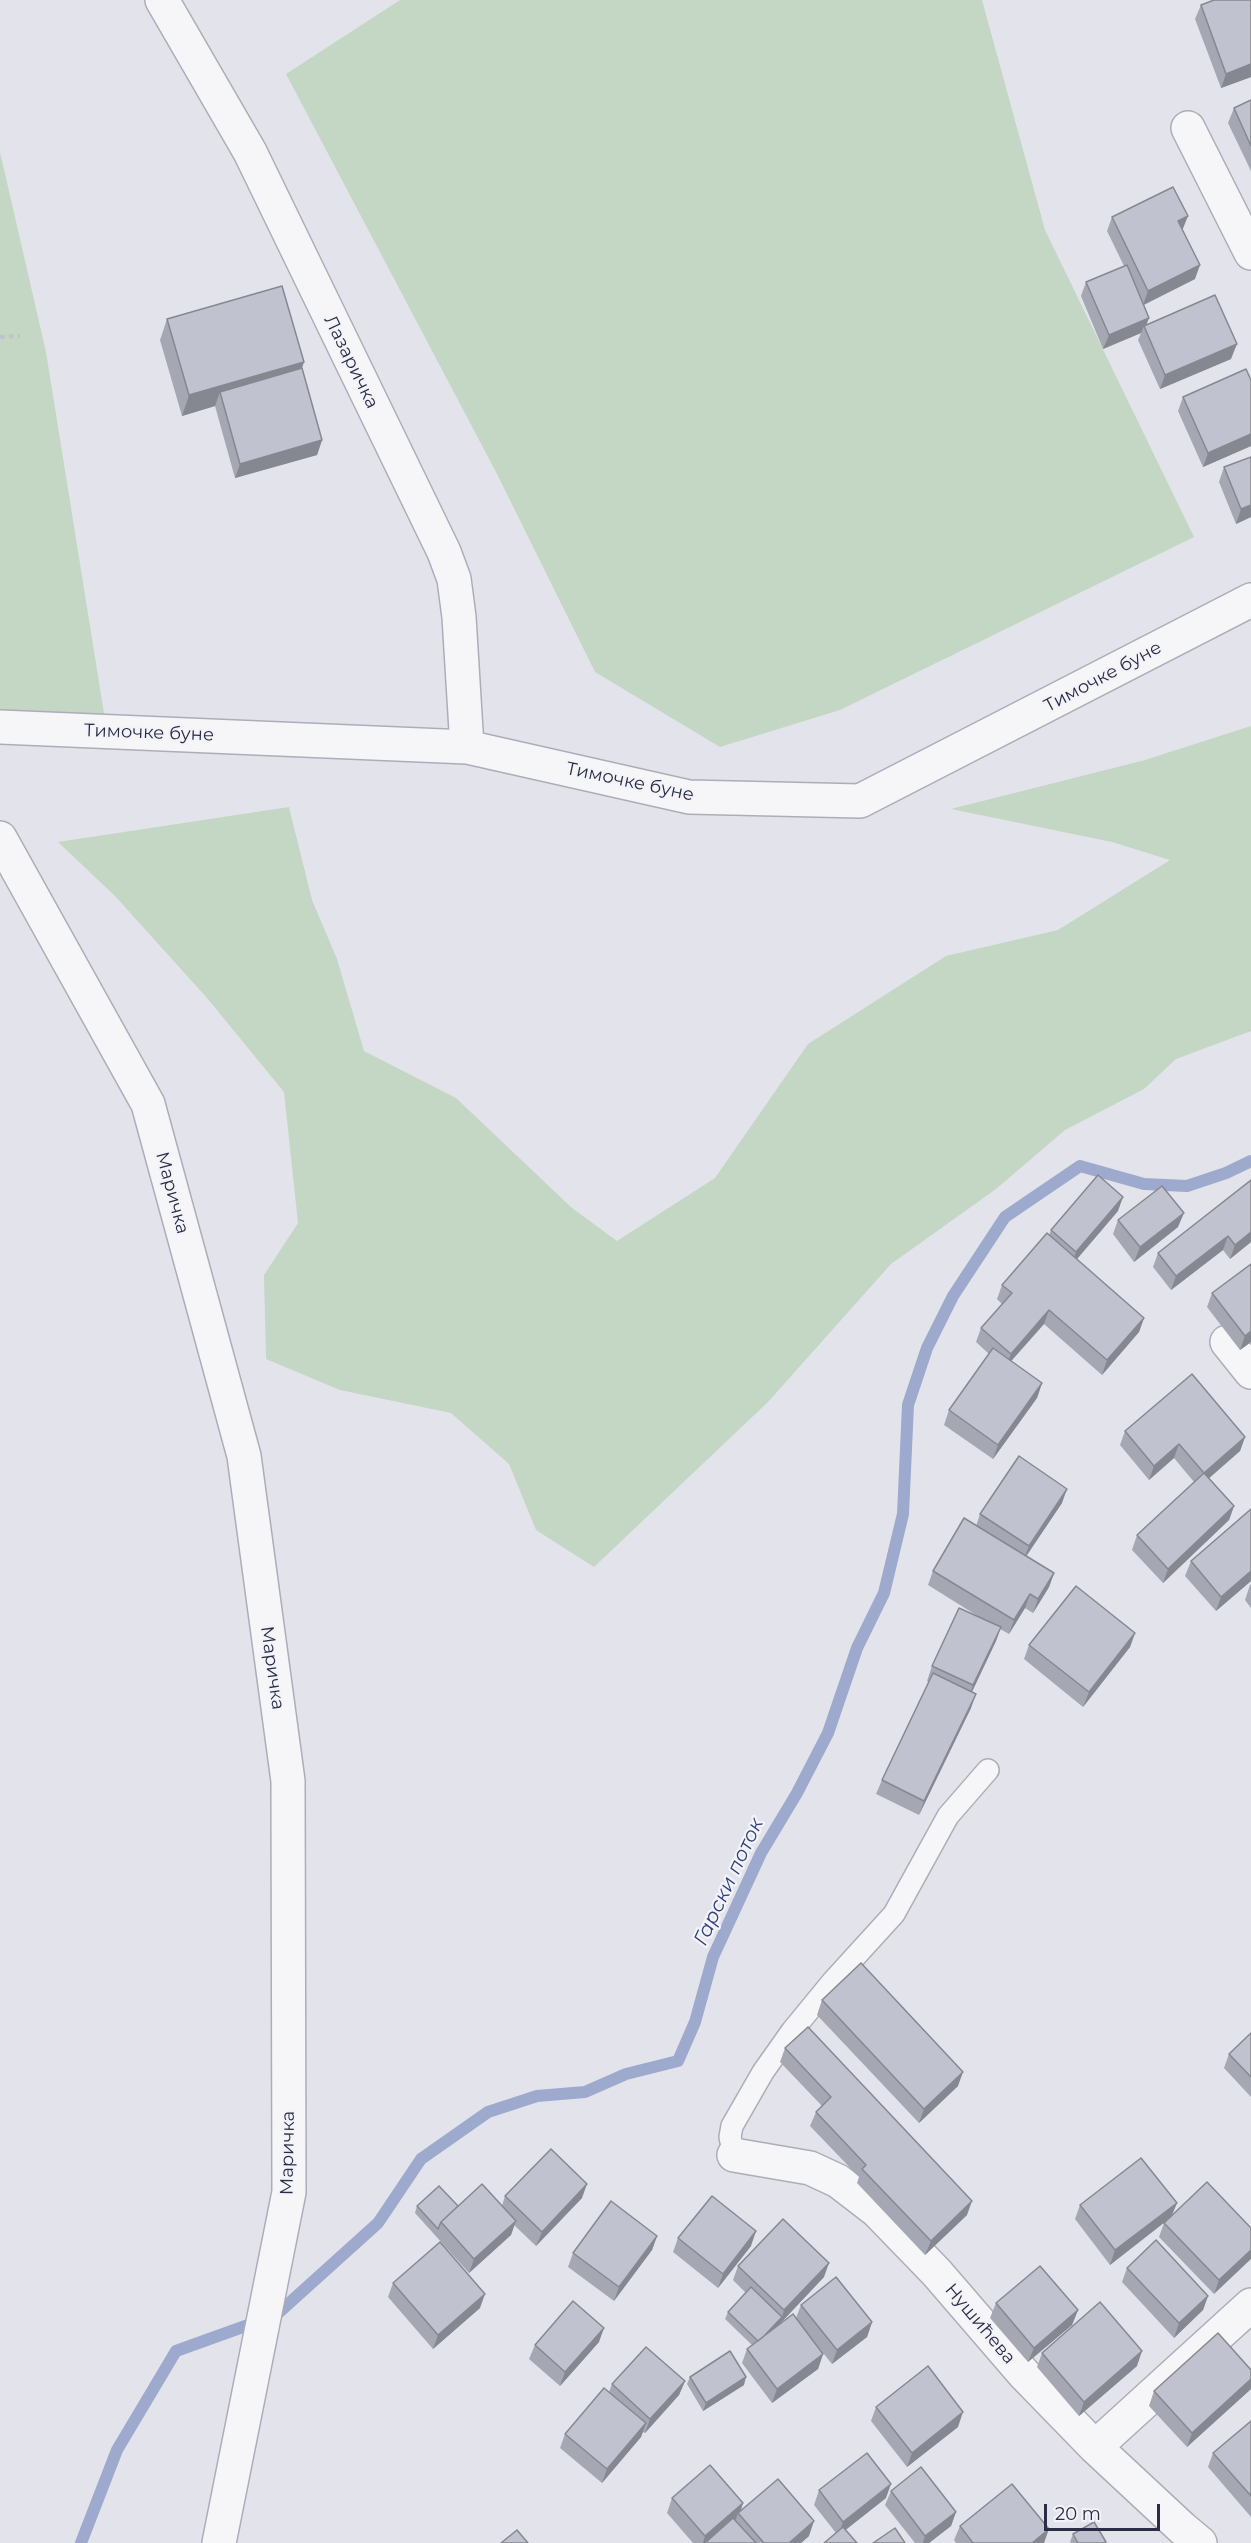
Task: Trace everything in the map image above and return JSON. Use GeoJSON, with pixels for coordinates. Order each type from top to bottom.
{"type":"FeatureCollection","features":[{"type":"Feature","properties":{"kind":"street","name":"Лазаричка"},"geometry":{"type":"LineString","coordinates":[[162,0],[250,152],[444,552],[454,579],[459,617],[466,747]]}},
{"type":"Feature","properties":{"kind":"street"},"geometry":{"type":"LineString","coordinates":[[1188,128],[1251,253]]}},
{"type":"Feature","properties":{"kind":"street","name":"Тимочке буне"},"geometry":{"type":"LineString","coordinates":[[0,727],[466,747],[689,797],[860,801],[1004,729],[1251,600]]}},
{"type":"Feature","properties":{"kind":"street","name":"Маричка"},"geometry":{"type":"LineString","coordinates":[[0,838],[148,1104],[244,1456],[288,1781],[289,2192],[219,2543]]}},
{"type":"Feature","properties":{"kind":"street"},"geometry":{"type":"LineString","coordinates":[[1227,1342],[1251,1371]]}},
{"type":"Feature","properties":{"kind":"street","name":"Нушићева"},"geometry":{"type":"LineString","coordinates":[[734,2155],[810,2168],[838,2181],[877,2211],[937,2273],[1023,2374],[1095,2447],[1200,2543]]}},
{"type":"Feature","properties":{"kind":"street"},"geometry":{"type":"LineString","coordinates":[[1095,2447],[1251,2305]]}},
{"type":"Feature","properties":{"kind":"lane"},"geometry":{"type":"LineString","coordinates":[[734,2155],[730,2137],[732,2126],[763,2072],[832,1981],[894,1914],[948,1816],[988,1770]]}},
{"type":"Feature","properties":{"kind":"path"},"geometry":{"type":"LineString","coordinates":[[0,337],[20,336]]}},
{"type":"Feature","properties":{"kind":"green space"},"geometry":{"type":"Polygon","coordinates":[[[400,0],[982,0],[1045,230],[1194,537],[840,710],[720,747],[595,672],[497,474],[286,74],[400,0]]]}},
{"type":"Feature","properties":{"kind":"green space"},"geometry":{"type":"Polygon","coordinates":[[[0,152],[46,352],[107,732],[0,727],[0,152]]]}},
{"type":"Feature","properties":{"kind":"green space"},"geometry":{"type":"Polygon","coordinates":[[[1251,726],[1251,1031],[1176,1059],[1144,1089],[1065,1130],[996,1189],[891,1264],[768,1402],[594,1567],[536,1530],[509,1464],[451,1413],[340,1390],[266,1359],[264,1275],[298,1223],[284,1092],[207,998],[115,896],[58,842],[289,807],[312,900],[337,959],[364,1051],[456,1098],[572,1208],[617,1241],[715,1178],[808,1044],[946,956],[1058,930],[1170,860],[1112,842],[951,809],[1145,760],[1251,726]]]}},
{"type":"Feature","properties":{"kind":"building"},"geometry":{"type":"Polygon","coordinates":[[[1214,0],[1251,0],[1251,64],[1226,74],[1201,5],[1214,0]]]}},
{"type":"Feature","properties":{"kind":"building"},"geometry":{"type":"Polygon","coordinates":[[[1251,100],[1251,146],[1234,108],[1251,100]]]}},
{"type":"Feature","properties":{"kind":"building"},"geometry":{"type":"Polygon","coordinates":[[[1173,187],[1188,216],[1178,221],[1200,265],[1148,291],[1112,217],[1173,187]]]}},
{"type":"Feature","properties":{"kind":"building"},"geometry":{"type":"Polygon","coordinates":[[[1127,265],[1149,318],[1109,335],[1086,282],[1127,265]]]}},
{"type":"Feature","properties":{"kind":"building"},"geometry":{"type":"Polygon","coordinates":[[[282,286],[304,362],[189,395],[167,319],[282,286]]]}},
{"type":"Feature","properties":{"kind":"building"},"geometry":{"type":"Polygon","coordinates":[[[1215,295],[1237,344],[1165,375],[1144,326],[1215,295]]]}},
{"type":"Feature","properties":{"kind":"building"},"geometry":{"type":"Polygon","coordinates":[[[302,368],[322,440],[240,464],[220,392],[302,368]]]}},
{"type":"Feature","properties":{"kind":"building"},"geometry":{"type":"Polygon","coordinates":[[[1246,369],[1251,380],[1251,434],[1208,453],[1183,397],[1246,369]]]}},
{"type":"Feature","properties":{"kind":"building"},"geometry":{"type":"Polygon","coordinates":[[[1251,457],[1251,505],[1241,509],[1224,467],[1251,457]]]}},
{"type":"Feature","properties":{"kind":"building"},"geometry":{"type":"Polygon","coordinates":[[[1098,1175],[1123,1197],[1076,1252],[1051,1230],[1098,1175]]]}},
{"type":"Feature","properties":{"kind":"building"},"geometry":{"type":"Polygon","coordinates":[[[1251,1180],[1251,1232],[1235,1245],[1228,1236],[1176,1276],[1158,1253],[1251,1180]]]}},
{"type":"Feature","properties":{"kind":"building"},"geometry":{"type":"Polygon","coordinates":[[[1162,1186],[1184,1213],[1140,1247],[1118,1220],[1162,1186]]]}},
{"type":"Feature","properties":{"kind":"building"},"geometry":{"type":"Polygon","coordinates":[[[1047,1233],[1144,1318],[1107,1360],[1049,1310],[1011,1354],[981,1328],[1012,1293],[1002,1285],[1047,1233]]]}},
{"type":"Feature","properties":{"kind":"building"},"geometry":{"type":"Polygon","coordinates":[[[1251,1264],[1251,1331],[1245,1336],[1212,1293],[1251,1264]]]}},
{"type":"Feature","properties":{"kind":"building"},"geometry":{"type":"Polygon","coordinates":[[[993,1348],[1042,1383],[998,1445],[949,1410],[993,1348]]]}},
{"type":"Feature","properties":{"kind":"building"},"geometry":{"type":"Polygon","coordinates":[[[1192,1374],[1245,1437],[1204,1473],[1179,1444],[1154,1466],[1125,1431],[1192,1374]]]}},
{"type":"Feature","properties":{"kind":"building"},"geometry":{"type":"Polygon","coordinates":[[[1019,1456],[1067,1489],[1029,1546],[980,1514],[1019,1456]]]}},
{"type":"Feature","properties":{"kind":"building"},"geometry":{"type":"Polygon","coordinates":[[[1204,1473],[1234,1506],[1168,1569],[1137,1535],[1204,1473]]]}},
{"type":"Feature","properties":{"kind":"building"},"geometry":{"type":"Polygon","coordinates":[[[1251,1509],[1251,1571],[1221,1597],[1191,1561],[1251,1509]]]}},
{"type":"Feature","properties":{"kind":"building"},"geometry":{"type":"Polygon","coordinates":[[[964,1518],[1054,1573],[1038,1599],[1030,1594],[1014,1620],[933,1571],[964,1518]]]}},
{"type":"Feature","properties":{"kind":"building"},"geometry":{"type":"Polygon","coordinates":[[[1076,1586],[1135,1633],[1089,1692],[1029,1645],[1076,1586]]]}},
{"type":"Feature","properties":{"kind":"building"},"geometry":{"type":"Polygon","coordinates":[[[959,1608],[1001,1627],[973,1685],[932,1666],[959,1608]]]}},
{"type":"Feature","properties":{"kind":"building"},"geometry":{"type":"Polygon","coordinates":[[[933,1673],[976,1694],[924,1801],[882,1780],[933,1673]]]}},
{"type":"Feature","properties":{"kind":"building"},"geometry":{"type":"Polygon","coordinates":[[[861,1963],[963,2072],[924,2109],[822,2000],[861,1963]]]}},
{"type":"Feature","properties":{"kind":"building"},"geometry":{"type":"Polygon","coordinates":[[[808,2027],[972,2201],[931,2241],[862,2169],[866,2165],[816,2112],[831,2097],[785,2048],[808,2027]]]}},
{"type":"Feature","properties":{"kind":"building"},"geometry":{"type":"Polygon","coordinates":[[[1251,2033],[1251,2077],[1229,2054],[1251,2033]]]}},
{"type":"Feature","properties":{"kind":"building"},"geometry":{"type":"Polygon","coordinates":[[[551,2149],[587,2184],[542,2232],[505,2196],[551,2149]]]}},
{"type":"Feature","properties":{"kind":"building"},"geometry":{"type":"Polygon","coordinates":[[[1141,2158],[1177,2203],[1115,2250],[1080,2205],[1141,2158]]]}},
{"type":"Feature","properties":{"kind":"building"},"geometry":{"type":"Polygon","coordinates":[[[1207,2182],[1251,2228],[1251,2250],[1219,2280],[1164,2223],[1207,2182]]]}},
{"type":"Feature","properties":{"kind":"building"},"geometry":{"type":"Polygon","coordinates":[[[482,2184],[516,2221],[474,2259],[441,2222],[482,2184]]]}},
{"type":"Feature","properties":{"kind":"building"},"geometry":{"type":"Polygon","coordinates":[[[439,2186],[458,2206],[441,2222],[438,2229],[417,2206],[439,2186]]]}},
{"type":"Feature","properties":{"kind":"building"},"geometry":{"type":"Polygon","coordinates":[[[712,2196],[756,2231],[723,2274],[678,2238],[712,2196]]]}},
{"type":"Feature","properties":{"kind":"building"},"geometry":{"type":"Polygon","coordinates":[[[611,2201],[657,2236],[619,2287],[573,2253],[611,2201]]]}},
{"type":"Feature","properties":{"kind":"building"},"geometry":{"type":"Polygon","coordinates":[[[783,2219],[829,2263],[784,2310],[738,2266],[783,2219]]]}},
{"type":"Feature","properties":{"kind":"building"},"geometry":{"type":"Polygon","coordinates":[[[1156,2240],[1208,2296],[1179,2323],[1127,2268],[1156,2240]]]}},
{"type":"Feature","properties":{"kind":"building"},"geometry":{"type":"Polygon","coordinates":[[[440,2242],[485,2294],[438,2335],[393,2283],[440,2242]]]}},
{"type":"Feature","properties":{"kind":"building"},"geometry":{"type":"Polygon","coordinates":[[[1040,2266],[1078,2310],[1034,2348],[996,2303],[1040,2266]]]}},
{"type":"Feature","properties":{"kind":"building"},"geometry":{"type":"Polygon","coordinates":[[[836,2277],[872,2322],[837,2350],[801,2305],[836,2277]]]}},
{"type":"Feature","properties":{"kind":"building"},"geometry":{"type":"Polygon","coordinates":[[[751,2287],[782,2317],[758,2341],[728,2312],[751,2287]]]}},
{"type":"Feature","properties":{"kind":"building"},"geometry":{"type":"Polygon","coordinates":[[[573,2301],[604,2328],[565,2372],[535,2345],[573,2301]]]}},
{"type":"Feature","properties":{"kind":"building"},"geometry":{"type":"Polygon","coordinates":[[[1100,2302],[1142,2351],[1084,2402],[1042,2353],[1100,2302]]]}},
{"type":"Feature","properties":{"kind":"building"},"geometry":{"type":"Polygon","coordinates":[[[793,2314],[823,2354],[777,2389],[747,2349],[793,2314]]]}},
{"type":"Feature","properties":{"kind":"building"},"geometry":{"type":"Polygon","coordinates":[[[1218,2333],[1251,2370],[1251,2379],[1192,2433],[1154,2391],[1218,2333]]]}},
{"type":"Feature","properties":{"kind":"building"},"geometry":{"type":"Polygon","coordinates":[[[646,2347],[685,2381],[650,2419],[612,2384],[646,2347]]]}},
{"type":"Feature","properties":{"kind":"building"},"geometry":{"type":"Polygon","coordinates":[[[730,2351],[746,2377],[706,2403],[690,2377],[730,2351]]]}},
{"type":"Feature","properties":{"kind":"building"},"geometry":{"type":"Polygon","coordinates":[[[928,2366],[963,2412],[912,2453],[876,2407],[928,2366]]]}},
{"type":"Feature","properties":{"kind":"building"},"geometry":{"type":"Polygon","coordinates":[[[604,2388],[646,2423],[607,2469],[565,2434],[604,2388]]]}},
{"type":"Feature","properties":{"kind":"building"},"geometry":{"type":"Polygon","coordinates":[[[1251,2421],[1251,2496],[1213,2453],[1251,2421]]]}},
{"type":"Feature","properties":{"kind":"building"},"geometry":{"type":"Polygon","coordinates":[[[867,2453],[891,2484],[843,2522],[819,2490],[867,2453]]]}},
{"type":"Feature","properties":{"kind":"building"},"geometry":{"type":"Polygon","coordinates":[[[710,2465],[743,2503],[705,2536],[672,2498],[710,2465]]]}},
{"type":"Feature","properties":{"kind":"building"},"geometry":{"type":"Polygon","coordinates":[[[921,2467],[956,2512],[925,2536],[891,2491],[921,2467]]]}},
{"type":"Feature","properties":{"kind":"building"},"geometry":{"type":"Polygon","coordinates":[[[778,2479],[814,2521],[789,2543],[764,2543],[738,2513],[778,2479]]]}},
{"type":"Feature","properties":{"kind":"building"},"geometry":{"type":"Polygon","coordinates":[[[1012,2484],[1049,2529],[1032,2543],[973,2543],[960,2526],[1012,2484]]]}},
{"type":"Feature","properties":{"kind":"building"},"geometry":{"type":"Polygon","coordinates":[[[733,2518],[756,2543],[705,2543],[733,2518]]]}},
{"type":"Feature","properties":{"kind":"building"},"geometry":{"type":"Polygon","coordinates":[[[1094,2522],[1106,2542],[1078,2543],[1073,2534],[1094,2522]]]}},
{"type":"Feature","properties":{"kind":"building"},"geometry":{"type":"Polygon","coordinates":[[[843,2527],[857,2543],[824,2543],[843,2527]]]}},
{"type":"Feature","properties":{"kind":"building"},"geometry":{"type":"Polygon","coordinates":[[[895,2528],[905,2543],[873,2543],[895,2528]]]}},
{"type":"Feature","properties":{"kind":"building"},"geometry":{"type":"Polygon","coordinates":[[[517,2530],[528,2543],[501,2543],[517,2530]]]}},
{"type":"Feature","properties":{"kind":"waterway","name":"Гарски поток"},"geometry":{"type":"LineString","coordinates":[[81,2543],[117,2450],[176,2351],[276,2315],[378,2223],[421,2159],[488,2112],[537,2096],[585,2092],[626,2074],[678,2061],[695,2022],[713,1957],[761,1853],[797,1793],[828,1733],[857,1648],[884,1593],[903,1514],[908,1405],[927,1348],[953,1296],[1005,1217],[1080,1166],[1144,1184],[1187,1186],[1226,1173],[1251,1161]]}}]}
